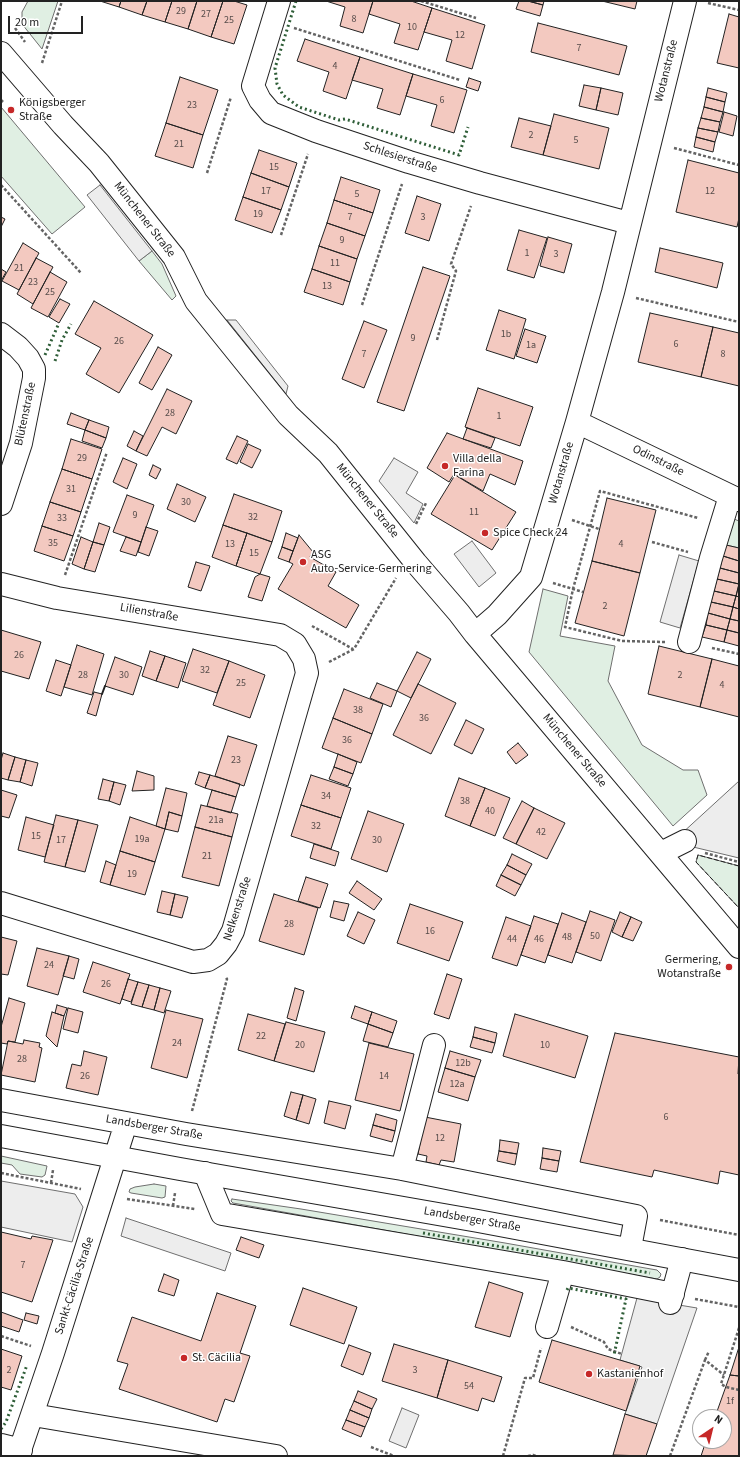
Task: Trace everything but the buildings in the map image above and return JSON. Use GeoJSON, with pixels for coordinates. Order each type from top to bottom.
{"type":"FeatureCollection","features":[{"type":"Feature","properties":{"kind":"street","name":"Wotanstraße"},"geometry":{"type":"LineString","coordinates":[[475,634],[497,615],[531,577],[577,422],[613,292],[685,1]]}},
{"type":"Feature","properties":{"kind":"street"},"geometry":{"type":"LineString","coordinates":[[253,86],[276,11]]}},
{"type":"Feature","properties":{"kind":"street","name":"Münchener Straße"},"geometry":{"type":"LineString","coordinates":[[1,53],[63,125],[99,163],[174,257],[200,306],[288,415],[328,453],[475,634],[739,947]]}},
{"type":"Feature","properties":{"kind":"street","name":"Schlesierstraße"},"geometry":{"type":"LineString","coordinates":[[253,86],[260,100],[271,113],[316,131],[480,183],[629,223]]}},
{"type":"Feature","properties":{"kind":"street","name":"Blütenstraße"},"geometry":{"type":"LineString","coordinates":[[1,334],[18,347],[28,358],[34,369],[34,378],[21,443],[1,504]]}},
{"type":"Feature","properties":{"kind":"street","name":"Odinstraße"},"geometry":{"type":"LineString","coordinates":[[577,422],[735,498]]}},
{"type":"Feature","properties":{"kind":"street"},"geometry":{"type":"LineString","coordinates":[[689,642],[711,558],[722,524],[735,498]]}},
{"type":"Feature","properties":{"kind":"street","name":"Lilienstraße"},"geometry":{"type":"LineString","coordinates":[[1,584],[57,598],[280,635],[295,644],[304,659],[307,673]]}},
{"type":"Feature","properties":{"kind":"street","name":"Nelkenstraße"},"geometry":{"type":"LineString","coordinates":[[1,903],[193,962],[208,960],[218,954],[226,944],[233,931],[307,673]]}},
{"type":"Feature","properties":{"kind":"street"},"geometry":{"type":"LineString","coordinates":[[661,853],[685,841]]}},
{"type":"Feature","properties":{"kind":"street"},"geometry":{"type":"LineString","coordinates":[[402,1169],[434,1045]]}},
{"type":"Feature","properties":{"kind":"street","name":"Landsberger Straße"},"geometry":{"type":"LineString","coordinates":[[1,1100],[186,1134],[402,1169],[636,1216]]}},
{"type":"Feature","properties":{"kind":"street","name":"Sankt-Cäcilia-Straße"},"geometry":{"type":"LineString","coordinates":[[13,1450],[33,1415],[53,1353],[84,1230],[115,1157],[126,1123]]}},
{"type":"Feature","properties":{"kind":"street","name":"Landsberger Straße"},"geometry":{"type":"LineString","coordinates":[[1,1136],[630,1248],[739,1270]]}},
{"type":"Feature","properties":{"kind":"street"},"geometry":{"type":"LineString","coordinates":[[205,1173],[222,1214],[563,1272],[671,1298],[682,1259]]}},
{"type":"Feature","properties":{"kind":"street"},"geometry":{"type":"LineString","coordinates":[[630,1248],[636,1216]]}},
{"type":"Feature","properties":{"kind":"street"},"geometry":{"type":"LineString","coordinates":[[548,1323],[563,1272]]}},
{"type":"Feature","properties":{"kind":"street"},"geometry":{"type":"LineString","coordinates":[[33,1415],[276,1456]]}},
{"type":"Feature","properties":{"kind":"path"},"geometry":{"type":"LineString","coordinates":[[42,64],[62,1]]}},
{"type":"Feature","properties":{"kind":"path"},"geometry":{"type":"LineString","coordinates":[[421,1],[476,18]]}},
{"type":"Feature","properties":{"kind":"path"},"geometry":{"type":"LineString","coordinates":[[701,1],[739,10]]}},
{"type":"Feature","properties":{"kind":"path"},"geometry":{"type":"LineString","coordinates":[[276,11],[460,80]]}},
{"type":"Feature","properties":{"kind":"path"},"geometry":{"type":"LineString","coordinates":[[207,173],[233,91],[253,86]]}},
{"type":"Feature","properties":{"kind":"path"},"geometry":{"type":"LineString","coordinates":[[281,235],[316,131]]}},
{"type":"Feature","properties":{"kind":"path"},"geometry":{"type":"LineString","coordinates":[[650,142],[739,165]]}},
{"type":"Feature","properties":{"kind":"path"},"geometry":{"type":"LineString","coordinates":[[362,305],[410,162]]}},
{"type":"Feature","properties":{"kind":"path"},"geometry":{"type":"LineString","coordinates":[[437,340],[456,271],[451,264],[480,183]]}},
{"type":"Feature","properties":{"kind":"path"},"geometry":{"type":"LineString","coordinates":[[1,185],[81,273]]}},
{"type":"Feature","properties":{"kind":"path"},"geometry":{"type":"LineString","coordinates":[[613,292],[739,322]]}},
{"type":"Feature","properties":{"kind":"path"},"geometry":{"type":"LineString","coordinates":[[57,598],[107,452]]}},
{"type":"Feature","properties":{"kind":"path"},"geometry":{"type":"LineString","coordinates":[[722,524],[600,491],[573,589],[565,627],[622,641],[669,642],[679,645],[689,642],[739,654]]}},
{"type":"Feature","properties":{"kind":"path"},"geometry":{"type":"LineString","coordinates":[[413,530],[426,503]]}},
{"type":"Feature","properties":{"kind":"path"},"geometry":{"type":"LineString","coordinates":[[571,520],[599,530]]}},
{"type":"Feature","properties":{"kind":"path"},"geometry":{"type":"LineString","coordinates":[[652,542],[711,558]]}},
{"type":"Feature","properties":{"kind":"path"},"geometry":{"type":"LineString","coordinates":[[307,673],[354,649],[399,574]]}},
{"type":"Feature","properties":{"kind":"path"},"geometry":{"type":"LineString","coordinates":[[551,583],[583,592]]}},
{"type":"Feature","properties":{"kind":"path"},"geometry":{"type":"LineString","coordinates":[[186,1134],[226,979],[218,954]]}},
{"type":"Feature","properties":{"kind":"path"},"geometry":{"type":"LineString","coordinates":[[636,1216],[739,1235]]}},
{"type":"Feature","properties":{"kind":"path"},"geometry":{"type":"LineString","coordinates":[[671,1298],[739,1307]]}},
{"type":"Feature","properties":{"kind":"path"},"geometry":{"type":"LineString","coordinates":[[503,1456],[525,1378],[533,1378],[548,1323],[557,1320],[604,1342],[608,1349],[622,1354]]}},
{"type":"Feature","properties":{"kind":"path"},"geometry":{"type":"LineString","coordinates":[[739,1328],[721,1384],[726,1387],[739,1390]]}},
{"type":"Feature","properties":{"kind":"path"},"geometry":{"type":"LineString","coordinates":[[1,1336],[53,1353]]}},
{"type":"Feature","properties":{"kind":"path"},"geometry":{"type":"LineString","coordinates":[[670,1456],[709,1351]]}},
{"type":"Feature","properties":{"kind":"path"},"geometry":{"type":"LineString","coordinates":[[705,1360],[724,1375]]}},
{"type":"Feature","properties":{"kind":"path"},"geometry":{"type":"LineString","coordinates":[[371,1447],[394,1456]]}},
{"type":"Feature","properties":{"kind":"path"},"geometry":{"type":"LineString","coordinates":[[528,1456],[536,1456]]}},
{"type":"Feature","properties":{"kind":"green space"},"geometry":{"type":"Polygon","coordinates":[[[28,1],[58,1],[42,49],[22,24],[22,12],[28,1]]]}},
{"type":"Feature","properties":{"kind":"green space"},"geometry":{"type":"Polygon","coordinates":[[[1,107],[85,207],[52,234],[1,176],[1,107]]]}},
{"type":"Feature","properties":{"kind":"green space"},"geometry":{"type":"Polygon","coordinates":[[[152,251],[162,264],[176,296],[172,300],[139,261],[152,251]]]}},
{"type":"Feature","properties":{"kind":"green space"},"geometry":{"type":"Polygon","coordinates":[[[734,519],[739,521],[739,548],[726,545],[734,519]]]}},
{"type":"Feature","properties":{"kind":"green space"},"geometry":{"type":"Polygon","coordinates":[[[543,589],[568,596],[560,636],[615,646],[608,681],[642,745],[683,770],[698,770],[707,795],[673,826],[529,652],[543,589]]]}},
{"type":"Feature","properties":{"kind":"green space"},"geometry":{"type":"Polygon","coordinates":[[[698,855],[739,866],[739,908],[696,862],[698,855]]]}},
{"type":"Feature","properties":{"kind":"green space"},"geometry":{"type":"Polygon","coordinates":[[[1,1156],[47,1166],[45,1175],[42,1177],[20,1174],[12,1165],[1,1163],[1,1156]]]}},
{"type":"Feature","properties":{"kind":"green space"},"geometry":{"type":"Polygon","coordinates":[[[154,1184],[166,1186],[165,1197],[162,1198],[129,1192],[130,1189],[135,1187],[154,1184]]]}},
{"type":"Feature","properties":{"kind":"green space"},"geometry":{"type":"Polygon","coordinates":[[[232,1199],[505,1243],[657,1270],[661,1274],[657,1279],[233,1203],[231,1201],[232,1199]]]}},
{"type":"Feature","properties":{"kind":"shaded area"},"geometry":{"type":"Polygon","coordinates":[[[100,185],[152,251],[139,261],[87,195],[100,185]]]}},
{"type":"Feature","properties":{"kind":"shaded area"},"geometry":{"type":"Polygon","coordinates":[[[227,320],[236,320],[288,386],[286,394],[227,320]]]}},
{"type":"Feature","properties":{"kind":"shaded area"},"geometry":{"type":"Polygon","coordinates":[[[394,458],[418,472],[406,493],[423,504],[414,523],[379,481],[394,458]]]}},
{"type":"Feature","properties":{"kind":"shaded area"},"geometry":{"type":"Polygon","coordinates":[[[472,541],[496,573],[479,587],[454,554],[472,541]]]}},
{"type":"Feature","properties":{"kind":"shaded area"},"geometry":{"type":"Polygon","coordinates":[[[679,555],[699,561],[680,628],[660,622],[679,555]]]}},
{"type":"Feature","properties":{"kind":"shaded area"},"geometry":{"type":"Polygon","coordinates":[[[739,781],[739,858],[689,846],[680,835],[739,781]]]}},
{"type":"Feature","properties":{"kind":"shaded area"},"geometry":{"type":"Polygon","coordinates":[[[1,1181],[75,1194],[83,1207],[72,1242],[1,1227],[1,1181]]]}},
{"type":"Feature","properties":{"kind":"shaded area"},"geometry":{"type":"Polygon","coordinates":[[[126,1218],[231,1253],[225,1271],[121,1236],[126,1218]]]}},
{"type":"Feature","properties":{"kind":"shaded area"},"geometry":{"type":"Polygon","coordinates":[[[637,1298],[697,1308],[657,1424],[625,1414],[642,1367],[620,1360],[637,1298]]]}},
{"type":"Feature","properties":{"kind":"shaded area"},"geometry":{"type":"Polygon","coordinates":[[[402,1408],[419,1415],[406,1448],[389,1441],[402,1408]]]}},
{"type":"Feature","properties":{"kind":"hedge"},"geometry":{"type":"LineString","coordinates":[[296,1],[275,68],[277,84],[283,95],[299,107],[339,120],[345,119],[459,155],[468,127]]}},
{"type":"Feature","properties":{"kind":"hedge"},"geometry":{"type":"LineString","coordinates":[[45,355],[59,323]]}},
{"type":"Feature","properties":{"kind":"hedge"},"geometry":{"type":"LineString","coordinates":[[55,361],[62,340],[71,324]]}},
{"type":"Feature","properties":{"kind":"hedge"},"geometry":{"type":"LineString","coordinates":[[423,1233],[650,1273]]}},
{"type":"Feature","properties":{"kind":"hedge"},"geometry":{"type":"LineString","coordinates":[[567,1290],[568,1288],[626,1299],[614,1355]]}},
{"type":"Feature","properties":{"kind":"hedge"},"geometry":{"type":"LineString","coordinates":[[1,1429],[6,1422],[27,1365]]}},
{"type":"Feature","properties":{"kind":"fence"},"geometry":{"type":"LineString","coordinates":[[739,866],[698,855],[696,862],[739,908]]}},
{"type":"Feature","properties":{"kind":"wall"},"geometry":{"type":"LineString","coordinates":[[102,694],[105,686]]}},
{"type":"Feature","properties":{"kind":"place","name":"Königsberger Straße"},"geometry":{"type":"Point","coordinates":[11,110]}},
{"type":"Feature","properties":{"kind":"place","name":"Villa della Farina"},"geometry":{"type":"Point","coordinates":[445,466]}},
{"type":"Feature","properties":{"kind":"place","name":"Spice Check 24"},"geometry":{"type":"Point","coordinates":[485,533]}},
{"type":"Feature","properties":{"kind":"place","name":"ASG Auto-Service-Germering"},"geometry":{"type":"Point","coordinates":[303,562]}},
{"type":"Feature","properties":{"kind":"place","name":"Germering, Wotanstraße"},"geometry":{"type":"Point","coordinates":[729,967]}},
{"type":"Feature","properties":{"kind":"place","name":"St. Cäcilia"},"geometry":{"type":"Point","coordinates":[184,1358]}},
{"type":"Feature","properties":{"kind":"place","name":"Kastanienhof"},"geometry":{"type":"Point","coordinates":[589,1374]}}]}
